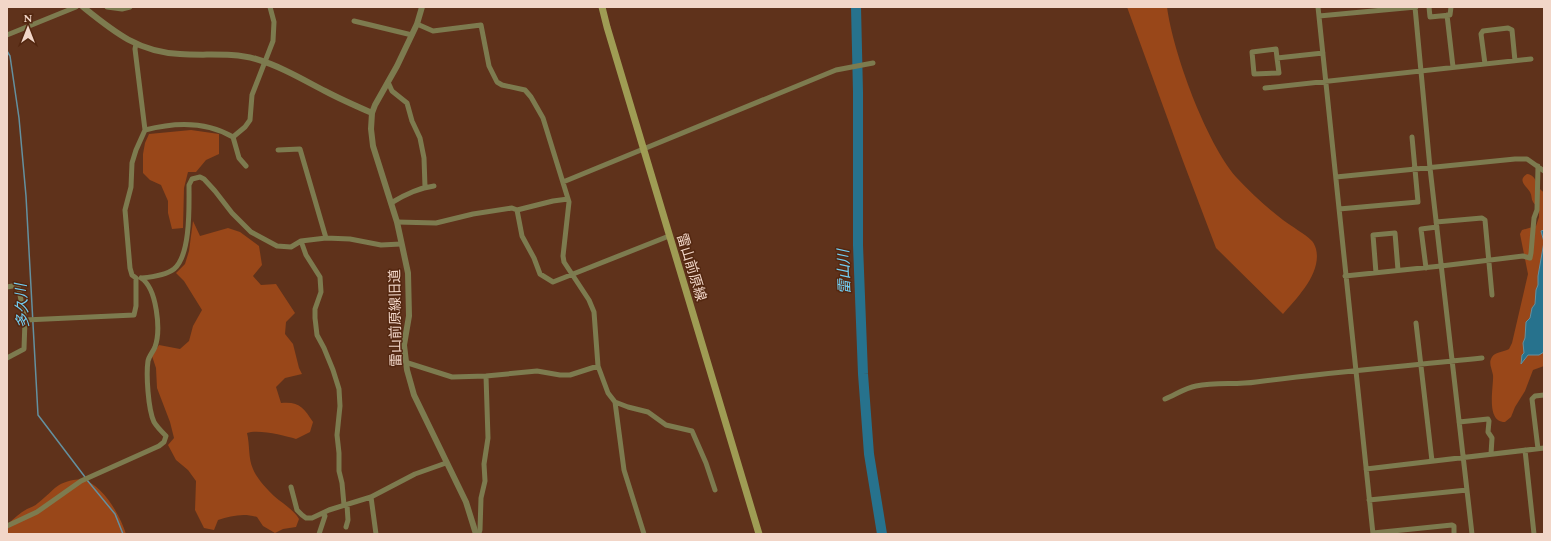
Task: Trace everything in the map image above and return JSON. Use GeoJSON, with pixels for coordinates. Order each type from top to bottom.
{"type":"FeatureCollection","features":[{"type":"Feature","properties":{"kind":"main road","name":"雷山前原線"},"geometry":{"type":"LineString","coordinates":[[602,7],[759,534]]}},
{"type":"Feature","properties":{"kind":"street"},"geometry":{"type":"LineString","coordinates":[[7,35],[76,7]]}},
{"type":"Feature","properties":{"kind":"street"},"geometry":{"type":"LineString","coordinates":[[107,7],[122,9],[130,7]]}},
{"type":"Feature","properties":{"kind":"street"},"geometry":{"type":"LineString","coordinates":[[233,137],[245,127],[250,120],[252,95],[273,41],[274,32],[270,7]]}},
{"type":"Feature","properties":{"kind":"street","name":"雷山前原線旧道"},"geometry":{"type":"LineString","coordinates":[[422,7],[412,35],[372,113],[371,129],[373,146],[397,222],[408,273],[409,316],[404,345],[406,364],[414,395],[466,502],[476,534]]}},
{"type":"Feature","properties":{"kind":"street"},"geometry":{"type":"LineString","coordinates":[[1318,7],[1373,533],[1452,525],[1454,526],[1454,534]]}},
{"type":"Feature","properties":{"kind":"street"},"geometry":{"type":"LineString","coordinates":[[1319,16],[1416,7],[1430,168],[1472,534]]}},
{"type":"Feature","properties":{"kind":"street"},"geometry":{"type":"LineString","coordinates":[[1429,7],[1430,17],[1450,15],[1451,7]]}},
{"type":"Feature","properties":{"kind":"street"},"geometry":{"type":"LineString","coordinates":[[86,8],[115,33],[136,44],[172,54],[234,55],[266,62],[290,72],[325,91],[372,113]]}},
{"type":"Feature","properties":{"kind":"street"},"geometry":{"type":"LineString","coordinates":[[1447,15],[1454,67]]}},
{"type":"Feature","properties":{"kind":"street"},"geometry":{"type":"LineString","coordinates":[[354,21],[412,35]]}},
{"type":"Feature","properties":{"kind":"street"},"geometry":{"type":"LineString","coordinates":[[417,24],[433,31],[481,25],[489,66],[497,82],[502,85],[525,90],[544,118],[569,202],[568,224],[563,256],[564,262],[571,275],[589,300],[594,312],[598,366],[608,393],[615,402],[624,470],[644,534]]}},
{"type":"Feature","properties":{"kind":"street"},"geometry":{"type":"LineString","coordinates":[[1484,64],[1481,34],[1483,31],[1508,28],[1512,30],[1515,61]]}},
{"type":"Feature","properties":{"kind":"street"},"geometry":{"type":"LineString","coordinates":[[136,44],[135,49],[145,130],[132,163],[131,187],[125,210],[130,268],[132,275],[136,278],[152,278],[174,269],[180,262],[184,254],[186,243],[189,185],[192,179],[197,177],[204,179],[240,223],[260,238],[271,244],[291,248],[301,242],[326,238],[350,239],[381,245],[401,244]]}},
{"type":"Feature","properties":{"kind":"street"},"geometry":{"type":"LineString","coordinates":[[1276,49],[1277,58],[1279,73],[1254,74],[1252,52],[1276,49]]}},
{"type":"Feature","properties":{"kind":"street"},"geometry":{"type":"LineString","coordinates":[[1277,58],[1323,53]]}},
{"type":"Feature","properties":{"kind":"street"},"geometry":{"type":"LineString","coordinates":[[1265,88],[1326,80],[1531,59]]}},
{"type":"Feature","properties":{"kind":"street"},"geometry":{"type":"LineString","coordinates":[[563,182],[844,68],[873,63]]}},
{"type":"Feature","properties":{"kind":"street"},"geometry":{"type":"LineString","coordinates":[[388,82],[392,91],[407,103],[412,120],[420,138],[424,158],[425,187]]}},
{"type":"Feature","properties":{"kind":"street"},"geometry":{"type":"LineString","coordinates":[[145,130],[181,124],[205,125],[223,131],[233,137],[239,158],[246,166]]}},
{"type":"Feature","properties":{"kind":"street"},"geometry":{"type":"LineString","coordinates":[[1339,209],[1418,202],[1412,137]]}},
{"type":"Feature","properties":{"kind":"street"},"geometry":{"type":"LineString","coordinates":[[278,150],[300,149],[326,238]]}},
{"type":"Feature","properties":{"kind":"street"},"geometry":{"type":"LineString","coordinates":[[1336,177],[1515,159],[1527,159],[1544,171]]}},
{"type":"Feature","properties":{"kind":"street"},"geometry":{"type":"LineString","coordinates":[[1346,276],[1523,256],[1530,258],[1534,218],[1537,210],[1538,166]]}},
{"type":"Feature","properties":{"kind":"street"},"geometry":{"type":"LineString","coordinates":[[391,203],[404,195],[425,187],[434,186]]}},
{"type":"Feature","properties":{"kind":"street"},"geometry":{"type":"LineString","coordinates":[[397,222],[436,223],[473,214],[512,208],[517,210],[553,201],[568,199]]}},
{"type":"Feature","properties":{"kind":"street"},"geometry":{"type":"LineString","coordinates":[[517,210],[522,236],[534,258],[540,274],[553,282],[669,236]]}},
{"type":"Feature","properties":{"kind":"street"},"geometry":{"type":"LineString","coordinates":[[1426,268],[1421,229],[1482,218],[1485,220],[1492,294]]}},
{"type":"Feature","properties":{"kind":"street"},"geometry":{"type":"LineString","coordinates":[[1376,273],[1373,235],[1395,233],[1398,270]]}},
{"type":"Feature","properties":{"kind":"street"},"geometry":{"type":"LineString","coordinates":[[301,242],[306,255],[320,277],[321,292],[315,313],[317,335],[333,370],[339,389],[340,406],[337,435],[339,471],[348,520],[346,527]]}},
{"type":"Feature","properties":{"kind":"street"},"geometry":{"type":"LineString","coordinates":[[26,320],[134,315],[136,278]]}},
{"type":"Feature","properties":{"kind":"street"},"geometry":{"type":"LineString","coordinates":[[7,526],[37,512],[91,476],[159,446],[164,442],[166,436],[154,422],[149,400],[148,360],[155,347],[157,338],[157,311],[150,290],[142,278]]}},
{"type":"Feature","properties":{"kind":"street"},"geometry":{"type":"LineString","coordinates":[[7,287],[18,285],[26,320],[24,349],[7,358]]}},
{"type":"Feature","properties":{"kind":"street"},"geometry":{"type":"LineString","coordinates":[[1416,323],[1432,461]]}},
{"type":"Feature","properties":{"kind":"street"},"geometry":{"type":"LineString","coordinates":[[1165,399],[1194,386],[1215,383],[1242,384],[1307,375],[1356,372],[1482,358]]}},
{"type":"Feature","properties":{"kind":"street"},"geometry":{"type":"LineString","coordinates":[[406,364],[408,363],[452,377],[486,376],[537,371],[560,375],[570,374],[598,366]]}},
{"type":"Feature","properties":{"kind":"street"},"geometry":{"type":"LineString","coordinates":[[476,534],[479,533],[480,530],[481,498],[485,481],[484,464],[488,438],[486,376]]}},
{"type":"Feature","properties":{"kind":"street"},"geometry":{"type":"LineString","coordinates":[[1538,449],[1532,399],[1535,396],[1544,395]]}},
{"type":"Feature","properties":{"kind":"street"},"geometry":{"type":"LineString","coordinates":[[615,402],[648,412],[666,425],[692,431],[706,463],[715,490]]}},
{"type":"Feature","properties":{"kind":"street"},"geometry":{"type":"LineString","coordinates":[[1459,422],[1488,419],[1488,432],[1492,438],[1491,454]]}},
{"type":"Feature","properties":{"kind":"street"},"geometry":{"type":"LineString","coordinates":[[1366,469],[1544,448]]}},
{"type":"Feature","properties":{"kind":"street"},"geometry":{"type":"LineString","coordinates":[[1525,450],[1534,534]]}},
{"type":"Feature","properties":{"kind":"street"},"geometry":{"type":"LineString","coordinates":[[291,487],[297,510],[306,518],[312,518],[346,505],[371,498],[416,474],[446,463]]}},
{"type":"Feature","properties":{"kind":"street"},"geometry":{"type":"LineString","coordinates":[[1370,500],[1467,490]]}},
{"type":"Feature","properties":{"kind":"street"},"geometry":{"type":"LineString","coordinates":[[371,498],[373,500],[376,534]]}},
{"type":"Feature","properties":{"kind":"street"},"geometry":{"type":"LineString","coordinates":[[318,534],[325,516],[323,513]]}},
{"type":"Feature","properties":{"kind":"shaded area"},"geometry":{"type":"Polygon","coordinates":[[[1127,7],[1167,7],[1176,48],[1192,96],[1213,142],[1225,162],[1236,177],[1258,199],[1283,220],[1309,238],[1314,244],[1317,258],[1312,276],[1301,293],[1283,314],[1216,248],[1127,7]]]}},
{"type":"Feature","properties":{"kind":"shaded area"},"geometry":{"type":"Polygon","coordinates":[[[191,130],[219,134],[219,154],[206,160],[196,172],[188,172],[184,188],[183,228],[172,229],[168,213],[168,201],[161,185],[150,180],[143,173],[143,154],[145,143],[149,134],[191,130]]]}},
{"type":"Feature","properties":{"kind":"shaded area"},"geometry":{"type":"Polygon","coordinates":[[[1527,174],[1531,175],[1535,179],[1539,188],[1544,192],[1544,246],[1528,353],[1544,351],[1544,366],[1533,370],[1525,391],[1515,407],[1511,417],[1505,422],[1499,420],[1495,416],[1493,410],[1493,375],[1490,362],[1493,355],[1509,349],[1512,343],[1528,274],[1520,234],[1522,230],[1536,226],[1539,217],[1539,209],[1533,202],[1531,193],[1522,181],[1524,176],[1527,174]]]}},
{"type":"Feature","properties":{"kind":"shaded area"},"geometry":{"type":"Polygon","coordinates":[[[193,221],[200,236],[228,228],[240,232],[259,246],[262,265],[253,276],[261,285],[276,284],[295,313],[286,322],[285,334],[293,344],[302,374],[285,378],[276,387],[281,403],[297,404],[304,409],[313,422],[310,432],[296,439],[264,432],[247,433],[251,465],[255,473],[262,484],[277,499],[297,515],[299,519],[296,527],[283,529],[275,533],[263,526],[257,517],[242,515],[218,520],[214,530],[204,528],[195,510],[196,481],[188,470],[176,460],[168,445],[174,438],[170,422],[157,388],[156,368],[152,356],[159,345],[180,349],[189,341],[193,326],[202,310],[184,281],[176,273],[185,264],[189,251],[193,221]]]}},
{"type":"Feature","properties":{"kind":"shaded area"},"geometry":{"type":"Polygon","coordinates":[[[82,479],[90,482],[104,494],[120,518],[126,534],[7,534],[7,525],[9,523],[22,512],[37,504],[57,486],[73,480],[82,479]]]}},
{"type":"Feature","properties":{"kind":"water"},"geometry":{"type":"Polygon","coordinates":[[[1544,230],[1544,242],[1541,231],[1544,230]]]}},
{"type":"Feature","properties":{"kind":"water"},"geometry":{"type":"Polygon","coordinates":[[[1544,242],[1544,352],[1539,355],[1528,355],[1521,364],[1522,355],[1524,353],[1523,343],[1525,338],[1526,322],[1530,318],[1532,308],[1535,304],[1544,242]]]}},
{"type":"Feature","properties":{"kind":"waterway","name":"雷山川"},"geometry":{"type":"LineString","coordinates":[[856,7],[858,92],[858,245],[863,374],[869,454],[882,534]]}},
{"type":"Feature","properties":{"kind":"waterway","name":"多久川"},"geometry":{"type":"LineString","coordinates":[[7,51],[10,56],[19,118],[26,196],[38,415],[85,477]]}},
{"type":"Feature","properties":{"kind":"waterway","name":"多久川"},"geometry":{"type":"LineString","coordinates":[[87,480],[115,514],[123,534]]}}]}
